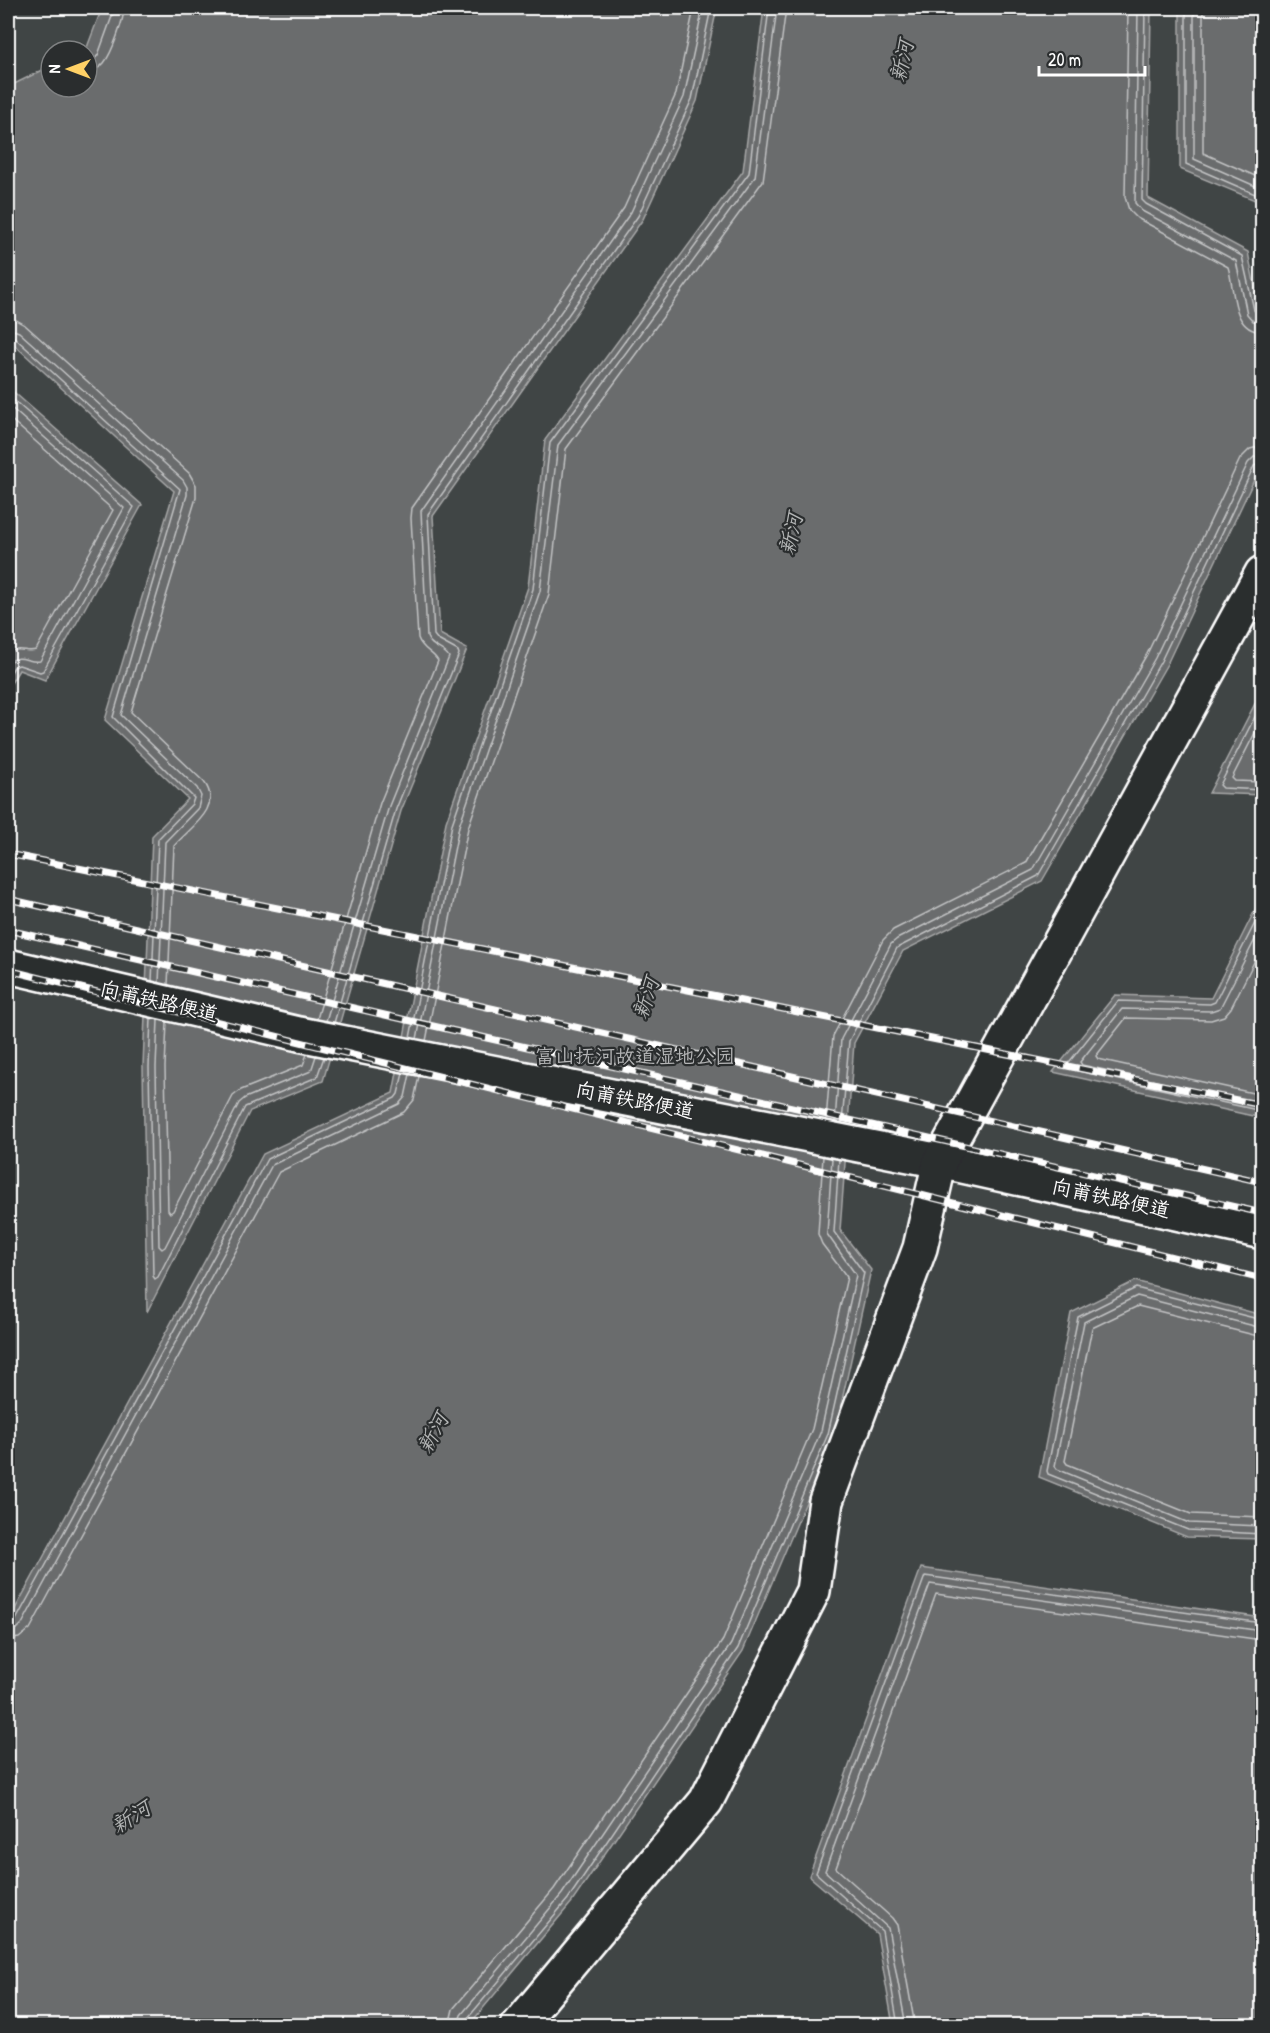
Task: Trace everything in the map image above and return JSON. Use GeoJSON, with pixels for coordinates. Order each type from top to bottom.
{"type":"FeatureCollection","features":[{"type":"Feature","properties":{"kind":"lane"},"geometry":{"type":"LineString","coordinates":[[518,2025],[706,1801],[813,1591],[826,1501],[920,1248],[940,1161],[1263,573]]}},
{"type":"Feature","properties":{"kind":"lane","name":"向莆铁路便道"},"geometry":{"type":"LineString","coordinates":[[8,966],[299,1034],[940,1161],[1263,1232]]}},
{"type":"Feature","properties":{"kind":"green space","name":"富山抚河故道湿地公园"},"geometry":{"type":"Polygon","coordinates":[[[8,8],[1262,8],[1262,2025],[8,2025],[8,8]]]}},
{"type":"Feature","properties":{"kind":"water"},"geometry":{"type":"Polygon","coordinates":[[[102,8],[717,8],[697,101],[643,219],[433,516],[440,634],[467,649],[401,811],[323,1081],[250,1111],[147,1312],[143,1066],[152,836],[188,799],[105,720],[174,491],[8,339],[8,87],[39,72],[39,99],[99,99],[99,39],[90,39],[102,8]]]}},
{"type":"Feature","properties":{"kind":"water","name":"新河"},"geometry":{"type":"Polygon","coordinates":[[[764,8],[1151,8],[1148,198],[1248,252],[1262,323],[1262,463],[1167,664],[1042,881],[903,951],[854,1043],[840,1230],[871,1270],[834,1436],[743,1651],[572,1902],[469,2025],[8,2026],[8,1622],[263,1154],[393,1093],[446,822],[528,587],[545,440],[743,171],[764,8]]]}},
{"type":"Feature","properties":{"kind":"water"},"geometry":{"type":"Polygon","coordinates":[[[1180,8],[1262,8],[1262,203],[1180,169],[1180,8]]]}},
{"type":"Feature","properties":{"kind":"water"},"geometry":{"type":"Polygon","coordinates":[[[8,387],[142,505],[45,680],[19,670],[8,688],[8,387]]]}},
{"type":"Feature","properties":{"kind":"water"},"geometry":{"type":"Polygon","coordinates":[[[1262,690],[1262,795],[1209,793],[1262,690]]]}},
{"type":"Feature","properties":{"kind":"water"},"geometry":{"type":"Polygon","coordinates":[[[1262,896],[1262,1118],[1053,1072],[1115,995],[1211,998],[1262,896]]]}},
{"type":"Feature","properties":{"kind":"water"},"geometry":{"type":"Polygon","coordinates":[[[1135,1281],[1262,1315],[1262,1539],[1187,1537],[1039,1477],[1071,1313],[1135,1281]]]}},
{"type":"Feature","properties":{"kind":"water"},"geometry":{"type":"Polygon","coordinates":[[[921,1568],[1262,1618],[1262,2025],[893,2025],[877,1934],[809,1876],[921,1568]]]}},
{"type":"Feature","properties":{"kind":"railway"},"geometry":{"type":"LineString","coordinates":[[8,854],[1262,1105]]}},
{"type":"Feature","properties":{"kind":"railway"},"geometry":{"type":"LineString","coordinates":[[8,899],[1262,1182]]}},
{"type":"Feature","properties":{"kind":"railway"},"geometry":{"type":"LineString","coordinates":[[8,930],[1262,1213]]}},
{"type":"Feature","properties":{"kind":"railway"},"geometry":{"type":"LineString","coordinates":[[8,970],[1262,1279]]}}]}
